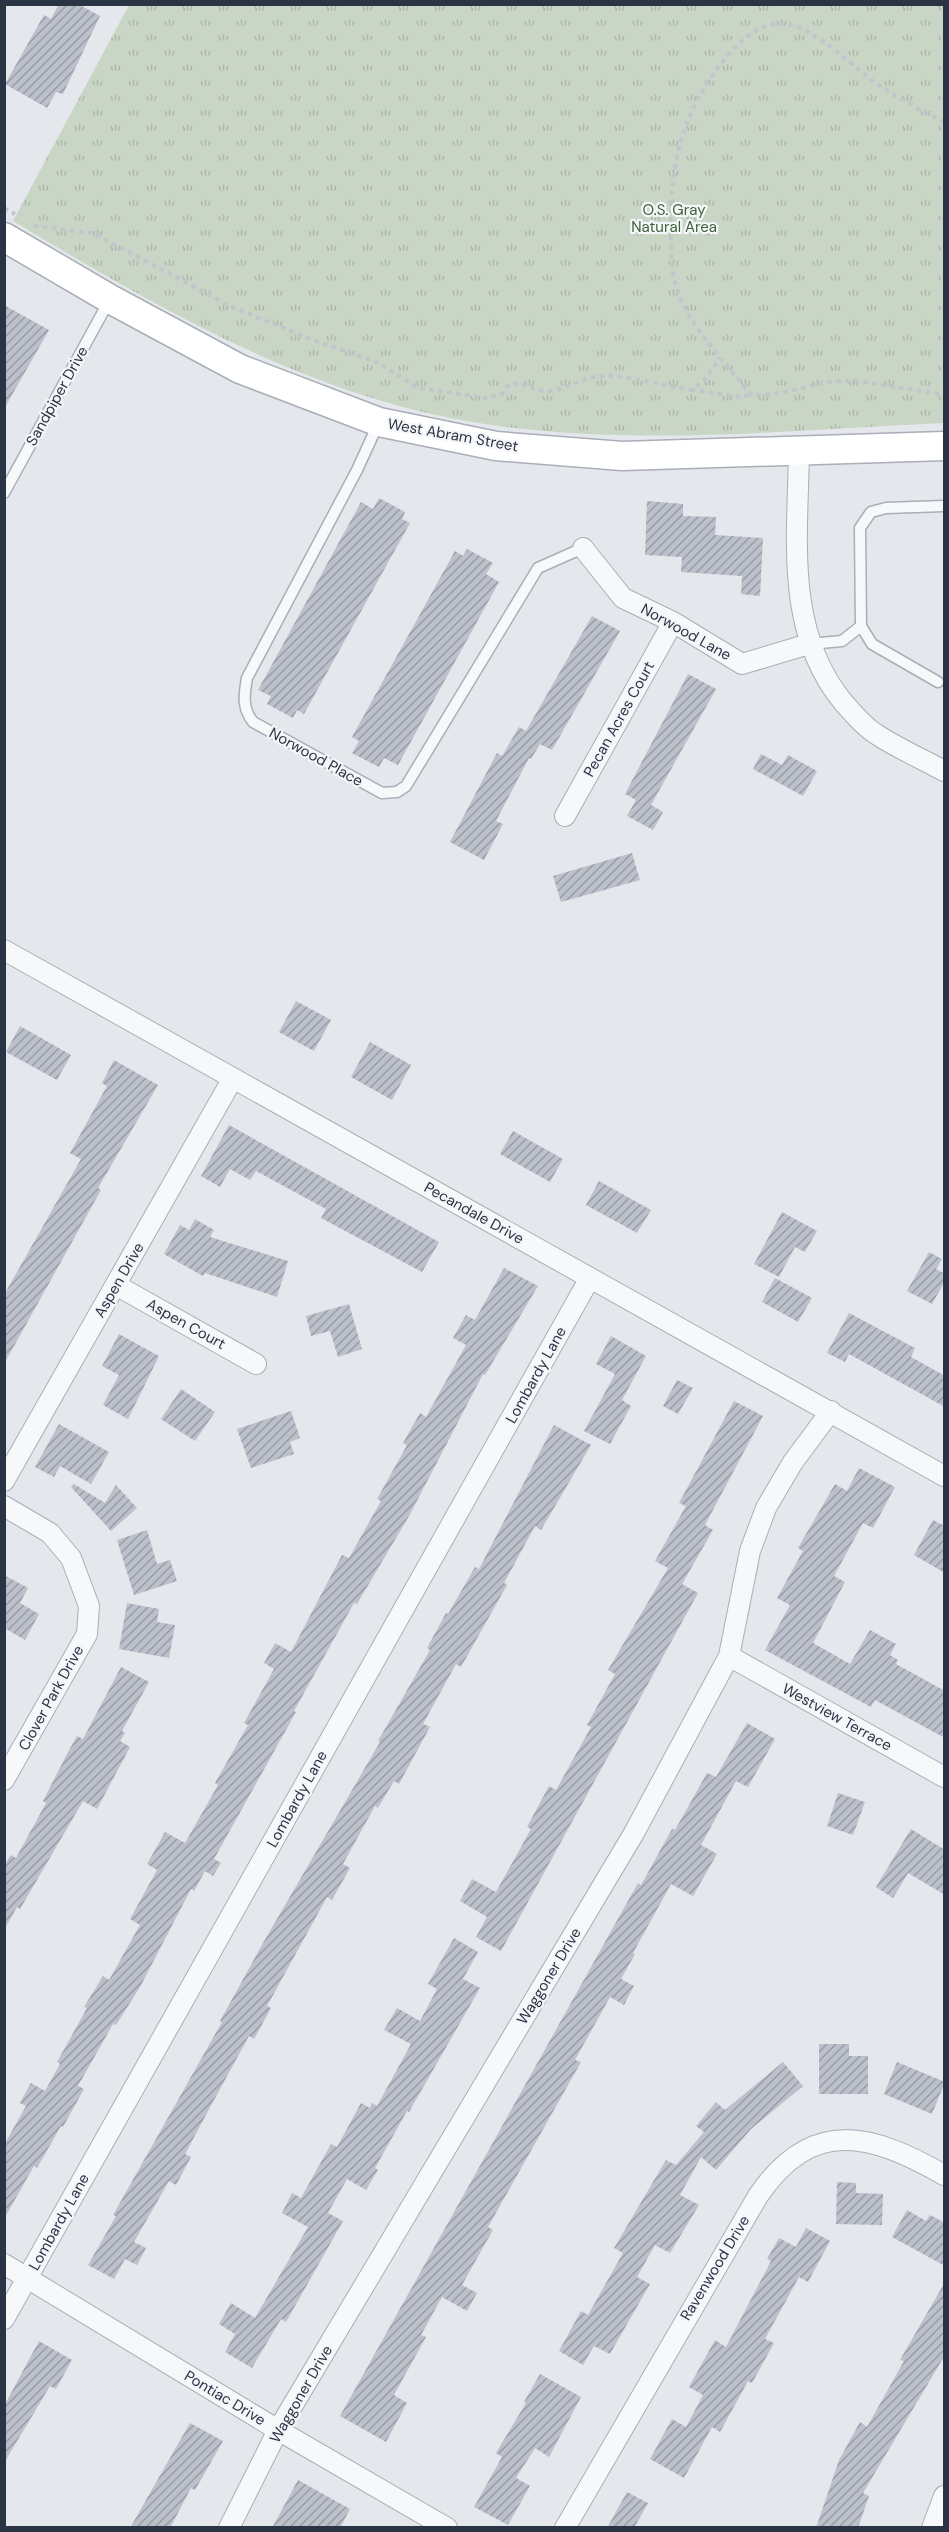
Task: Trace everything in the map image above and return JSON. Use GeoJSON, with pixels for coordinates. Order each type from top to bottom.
{"type":"FeatureCollection","features":[{"type":"Feature","properties":{"kind":"main road","name":"West Abram Street"},"geometry":{"type":"LineString","coordinates":[[12,227],[110,299],[240,369],[379,422],[496,446],[622,456],[945,446]]}},
{"type":"Feature","properties":{"kind":"street"},"geometry":{"type":"LineString","coordinates":[[799,450],[798,566],[801,611],[809,644],[834,691],[874,733],[945,771]]}},
{"type":"Feature","properties":{"kind":"street","name":"Norwood Lane"},"geometry":{"type":"LineString","coordinates":[[583,548],[623,598],[673,622],[742,664],[809,644]]}},
{"type":"Feature","properties":{"kind":"street","name":"Pecan Acres Court"},"geometry":{"type":"LineString","coordinates":[[565,816],[673,622]]}},
{"type":"Feature","properties":{"kind":"street","name":"Pecandale Drive"},"geometry":{"type":"LineString","coordinates":[[4,950],[945,1476]]}},
{"type":"Feature","properties":{"kind":"street","name":"Aspen Drive"},"geometry":{"type":"LineString","coordinates":[[4,1481],[233,1078]]}},
{"type":"Feature","properties":{"kind":"street","name":"Lombardy Lane"},"geometry":{"type":"LineString","coordinates":[[4,2319],[590,1278]]}},
{"type":"Feature","properties":{"kind":"street","name":"Aspen Court"},"geometry":{"type":"LineString","coordinates":[[116,1285],[256,1364]]}},
{"type":"Feature","properties":{"kind":"street","name":"Waggoner Drive"},"geometry":{"type":"LineString","coordinates":[[229,2528],[278,2430],[628,1844],[729,1656],[750,1551],[766,1508],[793,1462],[831,1411]]}},
{"type":"Feature","properties":{"kind":"street","name":"Clover Park Drive"},"geometry":{"type":"LineString","coordinates":[[4,1506],[50,1533],[71,1558],[89,1606],[87,1634],[4,1780]]}},
{"type":"Feature","properties":{"kind":"street","name":"Westview Terrace"},"geometry":{"type":"LineString","coordinates":[[729,1656],[945,1777]]}},
{"type":"Feature","properties":{"kind":"street","name":"Ravenwood Drive"},"geometry":{"type":"LineString","coordinates":[[565,2528],[758,2196],[768,2180],[786,2163],[819,2142],[855,2140],[878,2144],[901,2152],[945,2175]]}},
{"type":"Feature","properties":{"kind":"street","name":"Pontiac Drive"},"geometry":{"type":"LineString","coordinates":[[4,2264],[278,2430],[447,2528]]}},
{"type":"Feature","properties":{"kind":"street"},"geometry":{"type":"LineString","coordinates":[[932,2528],[945,2496]]}},
{"type":"Feature","properties":{"kind":"lane","name":"Sandpiper Drive"},"geometry":{"type":"LineString","coordinates":[[4,493],[110,299]]}},
{"type":"Feature","properties":{"kind":"lane","name":"Norwood Place"},"geometry":{"type":"LineString","coordinates":[[379,422],[357,470],[247,678],[243,697],[247,714],[253,722],[382,794],[397,792],[406,786],[538,568],[583,548]]}},
{"type":"Feature","properties":{"kind":"lane"},"geometry":{"type":"LineString","coordinates":[[938,682],[872,644],[861,626],[860,528],[871,512],[886,508],[945,506]]}},
{"type":"Feature","properties":{"kind":"lane"},"geometry":{"type":"LineString","coordinates":[[809,644],[842,641],[861,626]]}},
{"type":"Feature","properties":{"kind":"path"},"geometry":{"type":"LineString","coordinates":[[752,395],[720,358],[678,294],[671,265],[672,172],[681,141],[699,96],[717,68],[739,42],[766,25],[787,24],[831,47],[879,85],[945,122]]}},
{"type":"Feature","properties":{"kind":"path"},"geometry":{"type":"LineString","coordinates":[[4,208],[12,227]]}},
{"type":"Feature","properties":{"kind":"path"},"geometry":{"type":"LineString","coordinates":[[28,222],[36,226],[93,233],[232,307],[313,340],[379,363],[418,388],[486,398],[502,394],[509,384],[520,382],[544,391],[565,387],[594,377],[613,376],[741,397],[772,395],[819,383],[848,381],[945,394]]}},
{"type":"Feature","properties":{"kind":"path"},"geometry":{"type":"LineString","coordinates":[[691,390],[703,382],[720,358]]}},
{"type":"Feature","properties":{"kind":"green space","name":"O.S. Gray Natural Area"},"geometry":{"type":"Polygon","coordinates":[[[129,5],[944,5],[944,423],[697,435],[573,433],[511,428],[450,418],[391,404],[334,385],[278,363],[170,311],[13,221],[129,5]]]}},
{"type":"Feature","properties":{"kind":"building"},"geometry":{"type":"Polygon","coordinates":[[[59,4],[78,4],[100,16],[63,94],[56,92],[47,108],[5,84],[44,15],[51,19],[59,4]]]}},
{"type":"Feature","properties":{"kind":"building"},"geometry":{"type":"Polygon","coordinates":[[[4,305],[49,330],[4,409],[4,305]]]}},
{"type":"Feature","properties":{"kind":"building"},"geometry":{"type":"Polygon","coordinates":[[[379,498],[405,512],[402,519],[410,523],[304,714],[297,710],[293,718],[267,704],[271,696],[258,690],[361,502],[373,509],[379,498]]]}},
{"type":"Feature","properties":{"kind":"building"},"geometry":{"type":"Polygon","coordinates":[[[647,501],[683,504],[683,516],[716,517],[715,535],[763,538],[760,596],[741,594],[742,576],[681,572],[682,557],[645,555],[647,501]]]}},
{"type":"Feature","properties":{"kind":"building"},"geometry":{"type":"Polygon","coordinates":[[[467,549],[493,563],[486,574],[499,582],[398,765],[384,758],[379,767],[352,753],[359,741],[352,737],[455,551],[463,556],[467,549]]]}},
{"type":"Feature","properties":{"kind":"building"},"geometry":{"type":"Polygon","coordinates":[[[592,616],[620,631],[552,750],[540,744],[531,759],[529,758],[496,821],[503,824],[484,860],[450,842],[497,753],[502,756],[519,727],[526,731],[592,616]]]}},
{"type":"Feature","properties":{"kind":"building"},"geometry":{"type":"Polygon","coordinates":[[[688,674],[716,689],[651,805],[663,812],[653,830],[627,816],[636,800],[625,794],[688,674]]]}},
{"type":"Feature","properties":{"kind":"building"},"geometry":{"type":"Polygon","coordinates":[[[761,754],[782,765],[788,755],[817,771],[803,796],[753,769],[761,754]]]}},
{"type":"Feature","properties":{"kind":"building"},"geometry":{"type":"Polygon","coordinates":[[[632,853],[640,880],[561,902],[553,876],[632,853]]]}},
{"type":"Feature","properties":{"kind":"building"},"geometry":{"type":"Polygon","coordinates":[[[296,1001],[331,1020],[314,1051],[279,1032],[296,1001]]]}},
{"type":"Feature","properties":{"kind":"building"},"geometry":{"type":"Polygon","coordinates":[[[20,1026],[71,1055],[57,1080],[6,1052],[20,1026]]]}},
{"type":"Feature","properties":{"kind":"building"},"geometry":{"type":"Polygon","coordinates":[[[370,1042],[411,1065],[392,1100],[351,1077],[370,1042]]]}},
{"type":"Feature","properties":{"kind":"building"},"geometry":{"type":"Polygon","coordinates":[[[114,1060],[158,1085],[98,1188],[101,1190],[4,1364],[4,1295],[81,1159],[70,1153],[107,1086],[102,1083],[114,1060]]]}},
{"type":"Feature","properties":{"kind":"building"},"geometry":{"type":"Polygon","coordinates":[[[229,1125],[439,1242],[422,1272],[321,1218],[326,1209],[256,1171],[250,1180],[230,1169],[220,1187],[201,1176],[229,1125]]]}},
{"type":"Feature","properties":{"kind":"building"},"geometry":{"type":"Polygon","coordinates":[[[513,1131],[563,1159],[550,1182],[500,1154],[513,1131]]]}},
{"type":"Feature","properties":{"kind":"building"},"geometry":{"type":"Polygon","coordinates":[[[599,1181],[651,1210],[637,1233],[586,1205],[599,1181]]]}},
{"type":"Feature","properties":{"kind":"building"},"geometry":{"type":"Polygon","coordinates":[[[782,1212],[817,1231],[805,1252],[795,1247],[779,1277],[754,1264],[782,1212]]]}},
{"type":"Feature","properties":{"kind":"building"},"geometry":{"type":"Polygon","coordinates":[[[195,1219],[214,1230],[210,1237],[288,1261],[277,1297],[205,1273],[203,1276],[164,1254],[180,1225],[189,1230],[195,1219]]]}},
{"type":"Feature","properties":{"kind":"building"},"geometry":{"type":"Polygon","coordinates":[[[929,1252],[942,1259],[936,1269],[945,1274],[945,1281],[932,1304],[907,1291],[929,1252]]]}},
{"type":"Feature","properties":{"kind":"building"},"geometry":{"type":"Polygon","coordinates":[[[504,1268],[538,1286],[485,1375],[483,1374],[409,1516],[357,1604],[354,1603],[294,1711],[296,1712],[214,1859],[221,1863],[213,1876],[205,1871],[194,1891],[191,1889],[140,1987],[116,2025],[113,2024],[78,2086],[84,2089],[63,2127],[61,2126],[37,2168],[34,2166],[4,2219],[4,2145],[26,2106],[20,2103],[31,2083],[45,2091],[60,2064],[57,2062],[87,2008],[84,2007],[103,1976],[109,1980],[140,1925],[130,1919],[157,1870],[147,1864],[165,1832],[185,1843],[218,1785],[215,1783],[248,1725],[244,1723],[274,1669],[264,1663],[275,1643],[291,1652],[342,1555],[349,1558],[381,1501],[377,1499],[407,1445],[403,1443],[420,1413],[426,1417],[466,1345],[453,1338],[466,1315],[475,1320],[504,1268]]]}},
{"type":"Feature","properties":{"kind":"building"},"geometry":{"type":"Polygon","coordinates":[[[775,1278],[812,1298],[798,1322],[762,1302],[775,1278]]]}},
{"type":"Feature","properties":{"kind":"building"},"geometry":{"type":"Polygon","coordinates":[[[349,1304],[362,1349],[338,1357],[330,1331],[311,1336],[306,1316],[349,1304]]]}},
{"type":"Feature","properties":{"kind":"building"},"geometry":{"type":"Polygon","coordinates":[[[849,1313],[915,1348],[911,1357],[945,1376],[945,1407],[849,1354],[845,1362],[827,1353],[849,1313]]]}},
{"type":"Feature","properties":{"kind":"building"},"geometry":{"type":"Polygon","coordinates":[[[119,1334],[159,1356],[128,1419],[103,1405],[119,1375],[102,1366],[119,1334]]]}},
{"type":"Feature","properties":{"kind":"building"},"geometry":{"type":"Polygon","coordinates":[[[611,1336],[646,1356],[622,1400],[631,1406],[610,1444],[584,1431],[615,1374],[596,1364],[611,1336]]]}},
{"type":"Feature","properties":{"kind":"building"},"geometry":{"type":"Polygon","coordinates":[[[677,1380],[693,1388],[678,1414],[663,1406],[677,1380]]]}},
{"type":"Feature","properties":{"kind":"building"},"geometry":{"type":"Polygon","coordinates":[[[181,1389],[215,1412],[195,1441],[161,1419],[181,1389]]]}},
{"type":"Feature","properties":{"kind":"building"},"geometry":{"type":"Polygon","coordinates":[[[734,1401],[763,1416],[705,1525],[713,1530],[682,1584],[698,1593],[501,1951],[476,1937],[487,1917],[460,1901],[472,1879],[496,1892],[531,1829],[527,1827],[549,1786],[556,1790],[591,1727],[587,1725],[615,1674],[608,1670],[668,1568],[655,1561],[686,1506],[679,1503],[734,1401]]]}},
{"type":"Feature","properties":{"kind":"building"},"geometry":{"type":"Polygon","coordinates":[[[291,1411],[300,1438],[290,1442],[294,1454],[251,1468],[237,1429],[291,1411]]]}},
{"type":"Feature","properties":{"kind":"building"},"geometry":{"type":"Polygon","coordinates":[[[59,1424],[109,1452],[91,1484],[60,1466],[54,1477],[35,1467],[59,1424]]]}},
{"type":"Feature","properties":{"kind":"building"},"geometry":{"type":"Polygon","coordinates":[[[554,1425],[591,1445],[541,1530],[535,1526],[504,1583],[507,1585],[461,1667],[456,1664],[423,1724],[430,1727],[399,1784],[394,1781],[378,1808],[375,1806],[343,1864],[350,1868],[332,1900],[327,1897],[267,2006],[271,2008],[254,2039],[249,2036],[185,2154],[191,2157],[176,2185],[169,2181],[134,2242],[146,2248],[137,2265],[125,2259],[114,2279],[88,2265],[116,2216],[113,2215],[222,2022],[220,2021],[263,1943],[380,1742],[378,1741],[430,1650],[427,1648],[446,1613],[448,1614],[475,1567],[479,1569],[554,1425]]]}},
{"type":"Feature","properties":{"kind":"building"},"geometry":{"type":"Polygon","coordinates":[[[859,1468],[895,1487],[873,1528],[863,1523],[834,1576],[845,1582],[813,1643],[850,1664],[870,1630],[896,1644],[890,1655],[898,1660],[896,1664],[945,1691],[945,1738],[875,1700],[871,1707],[765,1650],[790,1605],[777,1598],[803,1551],[798,1548],[835,1484],[847,1491],[859,1468]]]}},
{"type":"Feature","properties":{"kind":"building"},"geometry":{"type":"Polygon","coordinates":[[[74,1484],[105,1503],[116,1485],[137,1508],[111,1531],[71,1487],[74,1484]]]}},
{"type":"Feature","properties":{"kind":"building"},"geometry":{"type":"Polygon","coordinates":[[[933,1520],[945,1526],[945,1573],[914,1555],[933,1520]]]}},
{"type":"Feature","properties":{"kind":"building"},"geometry":{"type":"Polygon","coordinates":[[[147,1530],[157,1564],[170,1560],[177,1581],[134,1595],[117,1540],[147,1530]]]}},
{"type":"Feature","properties":{"kind":"building"},"geometry":{"type":"Polygon","coordinates":[[[4,1575],[28,1588],[20,1603],[39,1614],[25,1640],[6,1629],[4,1631],[4,1575]]]}},
{"type":"Feature","properties":{"kind":"building"},"geometry":{"type":"Polygon","coordinates":[[[127,1603],[159,1609],[157,1622],[175,1625],[169,1658],[119,1649],[127,1603]]]}},
{"type":"Feature","properties":{"kind":"building"},"geometry":{"type":"Polygon","coordinates":[[[121,1667],[149,1682],[122,1731],[125,1733],[120,1741],[130,1747],[97,1809],[83,1801],[20,1909],[17,1907],[4,1930],[4,1865],[11,1855],[16,1858],[46,1803],[43,1801],[67,1754],[77,1736],[83,1739],[121,1667]]]}},
{"type":"Feature","properties":{"kind":"building"},"geometry":{"type":"Polygon","coordinates":[[[747,1723],[775,1739],[748,1787],[736,1781],[701,1845],[717,1854],[693,1896],[671,1884],[621,1979],[634,1986],[624,2005],[610,1997],[575,2060],[581,2062],[488,2227],[493,2230],[462,2285],[477,2293],[467,2311],[442,2297],[421,2335],[426,2337],[394,2395],[407,2403],[386,2442],[340,2416],[638,1883],[641,1885],[707,1773],[716,1777],[747,1723]]]}},
{"type":"Feature","properties":{"kind":"building"},"geometry":{"type":"Polygon","coordinates":[[[838,1793],[865,1802],[853,1835],[827,1826],[838,1793]]]}},
{"type":"Feature","properties":{"kind":"building"},"geometry":{"type":"Polygon","coordinates":[[[911,1829],[945,1850],[945,1895],[908,1873],[893,1898],[876,1887],[911,1829]]]}},
{"type":"Feature","properties":{"kind":"building"},"geometry":{"type":"Polygon","coordinates":[[[454,1938],[478,1952],[463,1979],[480,1988],[409,2112],[407,2111],[375,2168],[378,2170],[366,2190],[347,2179],[328,2213],[343,2221],[286,2322],[281,2319],[252,2368],[225,2352],[235,2334],[219,2324],[231,2303],[255,2318],[308,2227],[282,2213],[292,2193],[301,2198],[331,2144],[337,2147],[361,2103],[370,2108],[372,2103],[377,2106],[411,2044],[384,2030],[397,2008],[420,2021],[437,1989],[428,1984],[454,1938]]]}},
{"type":"Feature","properties":{"kind":"building"},"geometry":{"type":"Polygon","coordinates":[[[819,2044],[849,2044],[849,2056],[868,2056],[868,2094],[819,2094],[819,2044]]]}},
{"type":"Feature","properties":{"kind":"building"},"geometry":{"type":"Polygon","coordinates":[[[783,2062],[803,2086],[751,2129],[716,2170],[701,2157],[680,2195],[699,2205],[670,2253],[655,2245],[637,2277],[650,2284],[610,2354],[594,2346],[583,2365],[559,2351],[581,2311],[588,2315],[623,2253],[614,2248],[666,2160],[676,2165],[704,2132],[696,2126],[716,2102],[725,2110],[783,2062]]]}},
{"type":"Feature","properties":{"kind":"building"},"geometry":{"type":"Polygon","coordinates":[[[897,2062],[945,2082],[932,2114],[884,2094],[897,2062]]]}},
{"type":"Feature","properties":{"kind":"building"},"geometry":{"type":"Polygon","coordinates":[[[837,2182],[856,2183],[856,2193],[883,2194],[882,2225],[836,2224],[837,2182]]]}},
{"type":"Feature","properties":{"kind":"building"},"geometry":{"type":"Polygon","coordinates":[[[907,2210],[926,2221],[930,2215],[945,2223],[945,2266],[892,2237],[907,2210]]]}},
{"type":"Feature","properties":{"kind":"building"},"geometry":{"type":"Polygon","coordinates":[[[806,2228],[830,2241],[808,2282],[799,2277],[765,2339],[774,2343],[752,2383],[748,2381],[720,2432],[712,2427],[684,2478],[650,2459],[672,2419],[686,2427],[703,2395],[689,2387],[715,2340],[726,2347],[771,2261],[767,2259],[779,2238],[796,2247],[806,2228]]]}},
{"type":"Feature","properties":{"kind":"building"},"geometry":{"type":"Polygon","coordinates":[[[945,2282],[945,2355],[863,2493],[869,2496],[858,2528],[816,2528],[839,2460],[860,2422],[867,2427],[904,2361],[900,2360],[945,2282]]]}},
{"type":"Feature","properties":{"kind":"building"},"geometry":{"type":"Polygon","coordinates":[[[39,2341],[72,2360],[56,2389],[50,2386],[4,2463],[4,2406],[39,2341]]]}},
{"type":"Feature","properties":{"kind":"building"},"geometry":{"type":"Polygon","coordinates":[[[540,2374],[581,2397],[549,2457],[535,2448],[516,2478],[530,2486],[508,2525],[474,2507],[502,2457],[496,2453],[526,2403],[524,2402],[540,2374]]]}},
{"type":"Feature","properties":{"kind":"building"},"geometry":{"type":"Polygon","coordinates":[[[190,2423],[223,2441],[195,2490],[191,2488],[170,2528],[130,2528],[190,2423]]]}},
{"type":"Feature","properties":{"kind":"building"},"geometry":{"type":"Polygon","coordinates":[[[298,2480],[350,2509],[340,2528],[272,2528],[298,2480]]]}},
{"type":"Feature","properties":{"kind":"building"},"geometry":{"type":"Polygon","coordinates":[[[627,2492],[648,2503],[634,2528],[607,2528],[627,2492]]]}}]}
